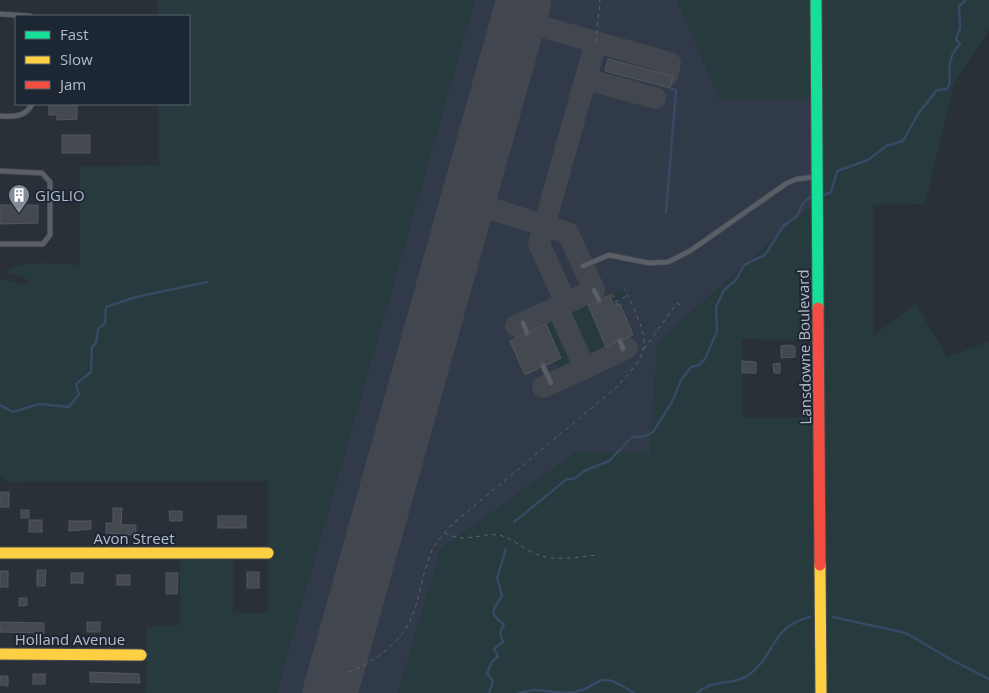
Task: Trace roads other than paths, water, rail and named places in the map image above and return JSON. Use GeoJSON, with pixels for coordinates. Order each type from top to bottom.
{"type":"FeatureCollection","features":[{"type":"Feature","properties":{"kind":"street","name":"Lansdowne Boulevard"},"geometry":{"type":"LineString","coordinates":[[816,0],[821,693]]}},
{"type":"Feature","properties":{"kind":"street","name":"Avon Street"},"geometry":{"type":"LineString","coordinates":[[0,553],[268,553]]}},
{"type":"Feature","properties":{"kind":"street","name":"Holland Avenue"},"geometry":{"type":"LineString","coordinates":[[0,654],[141,655]]}},
{"type":"Feature","properties":{"kind":"lane"},"geometry":{"type":"LineString","coordinates":[[0,14],[15,15]]}},
{"type":"Feature","properties":{"kind":"lane"},"geometry":{"type":"LineString","coordinates":[[0,116],[14,117],[29,111],[32,105]]}},
{"type":"Feature","properties":{"kind":"lane"},"geometry":{"type":"LineString","coordinates":[[0,171],[42,173],[50,182],[50,235],[43,244],[0,244]]}},
{"type":"Feature","properties":{"kind":"lane"},"geometry":{"type":"LineString","coordinates":[[583,266],[608,255],[649,263],[668,262],[690,251],[788,183],[797,179],[817,177]]}},
{"type":"Feature","properties":{"kind":"lane"},"geometry":{"type":"LineString","coordinates":[[594,290],[599,300]]}},
{"type":"Feature","properties":{"kind":"lane"},"geometry":{"type":"LineString","coordinates":[[523,323],[527,332]]}},
{"type":"Feature","properties":{"kind":"lane"},"geometry":{"type":"LineString","coordinates":[[620,341],[624,349]]}},
{"type":"Feature","properties":{"kind":"lane"},"geometry":{"type":"LineString","coordinates":[[543,366],[551,383]]}},
{"type":"Feature","properties":{"kind":"waterway"},"geometry":{"type":"LineString","coordinates":[[822,196],[831,192],[837,171],[868,160],[886,146],[903,141],[918,114],[937,90],[947,89],[950,83],[949,67],[951,57],[960,44],[956,39],[960,28],[959,6],[966,0]]}},
{"type":"Feature","properties":{"kind":"waterway"},"geometry":{"type":"LineString","coordinates":[[666,213],[676,90],[671,89]]}},
{"type":"Feature","properties":{"kind":"waterway"},"geometry":{"type":"LineString","coordinates":[[514,522],[567,479],[574,479],[584,471],[609,461],[632,437],[645,436],[653,432],[672,402],[681,380],[691,367],[699,365],[705,359],[717,331],[716,307],[724,290],[736,280],[744,265],[765,255],[784,225],[796,217],[804,202],[811,196]]}},
{"type":"Feature","properties":{"kind":"waterway"},"geometry":{"type":"LineString","coordinates":[[0,405],[13,412],[39,404],[69,407],[79,394],[76,384],[91,372],[92,347],[96,343],[98,329],[105,323],[106,307],[136,297],[207,282]]}},
{"type":"Feature","properties":{"kind":"waterway"},"geometry":{"type":"LineString","coordinates":[[489,693],[493,681],[487,673],[492,662],[498,656],[494,649],[503,642],[500,633],[504,624],[495,617],[494,610],[502,596],[497,578],[506,549]]}},
{"type":"Feature","properties":{"kind":"waterway"},"geometry":{"type":"LineString","coordinates":[[697,693],[711,685],[737,680],[750,674],[765,658],[775,641],[788,627],[797,621],[810,617]]}},
{"type":"Feature","properties":{"kind":"waterway"},"geometry":{"type":"LineString","coordinates":[[833,617],[906,633],[989,679]]}},
{"type":"Feature","properties":{"kind":"waterway"},"geometry":{"type":"LineString","coordinates":[[567,693],[579,691],[604,680],[611,681],[634,693]]}},
{"type":"Feature","properties":{"kind":"waterway"},"geometry":{"type":"LineString","coordinates":[[518,693],[534,690],[566,693]]}},
{"type":"Feature","properties":{"kind":"place","name":"GIGLIO"},"geometry":{"type":"Point","coordinates":[19,214]}}]}
